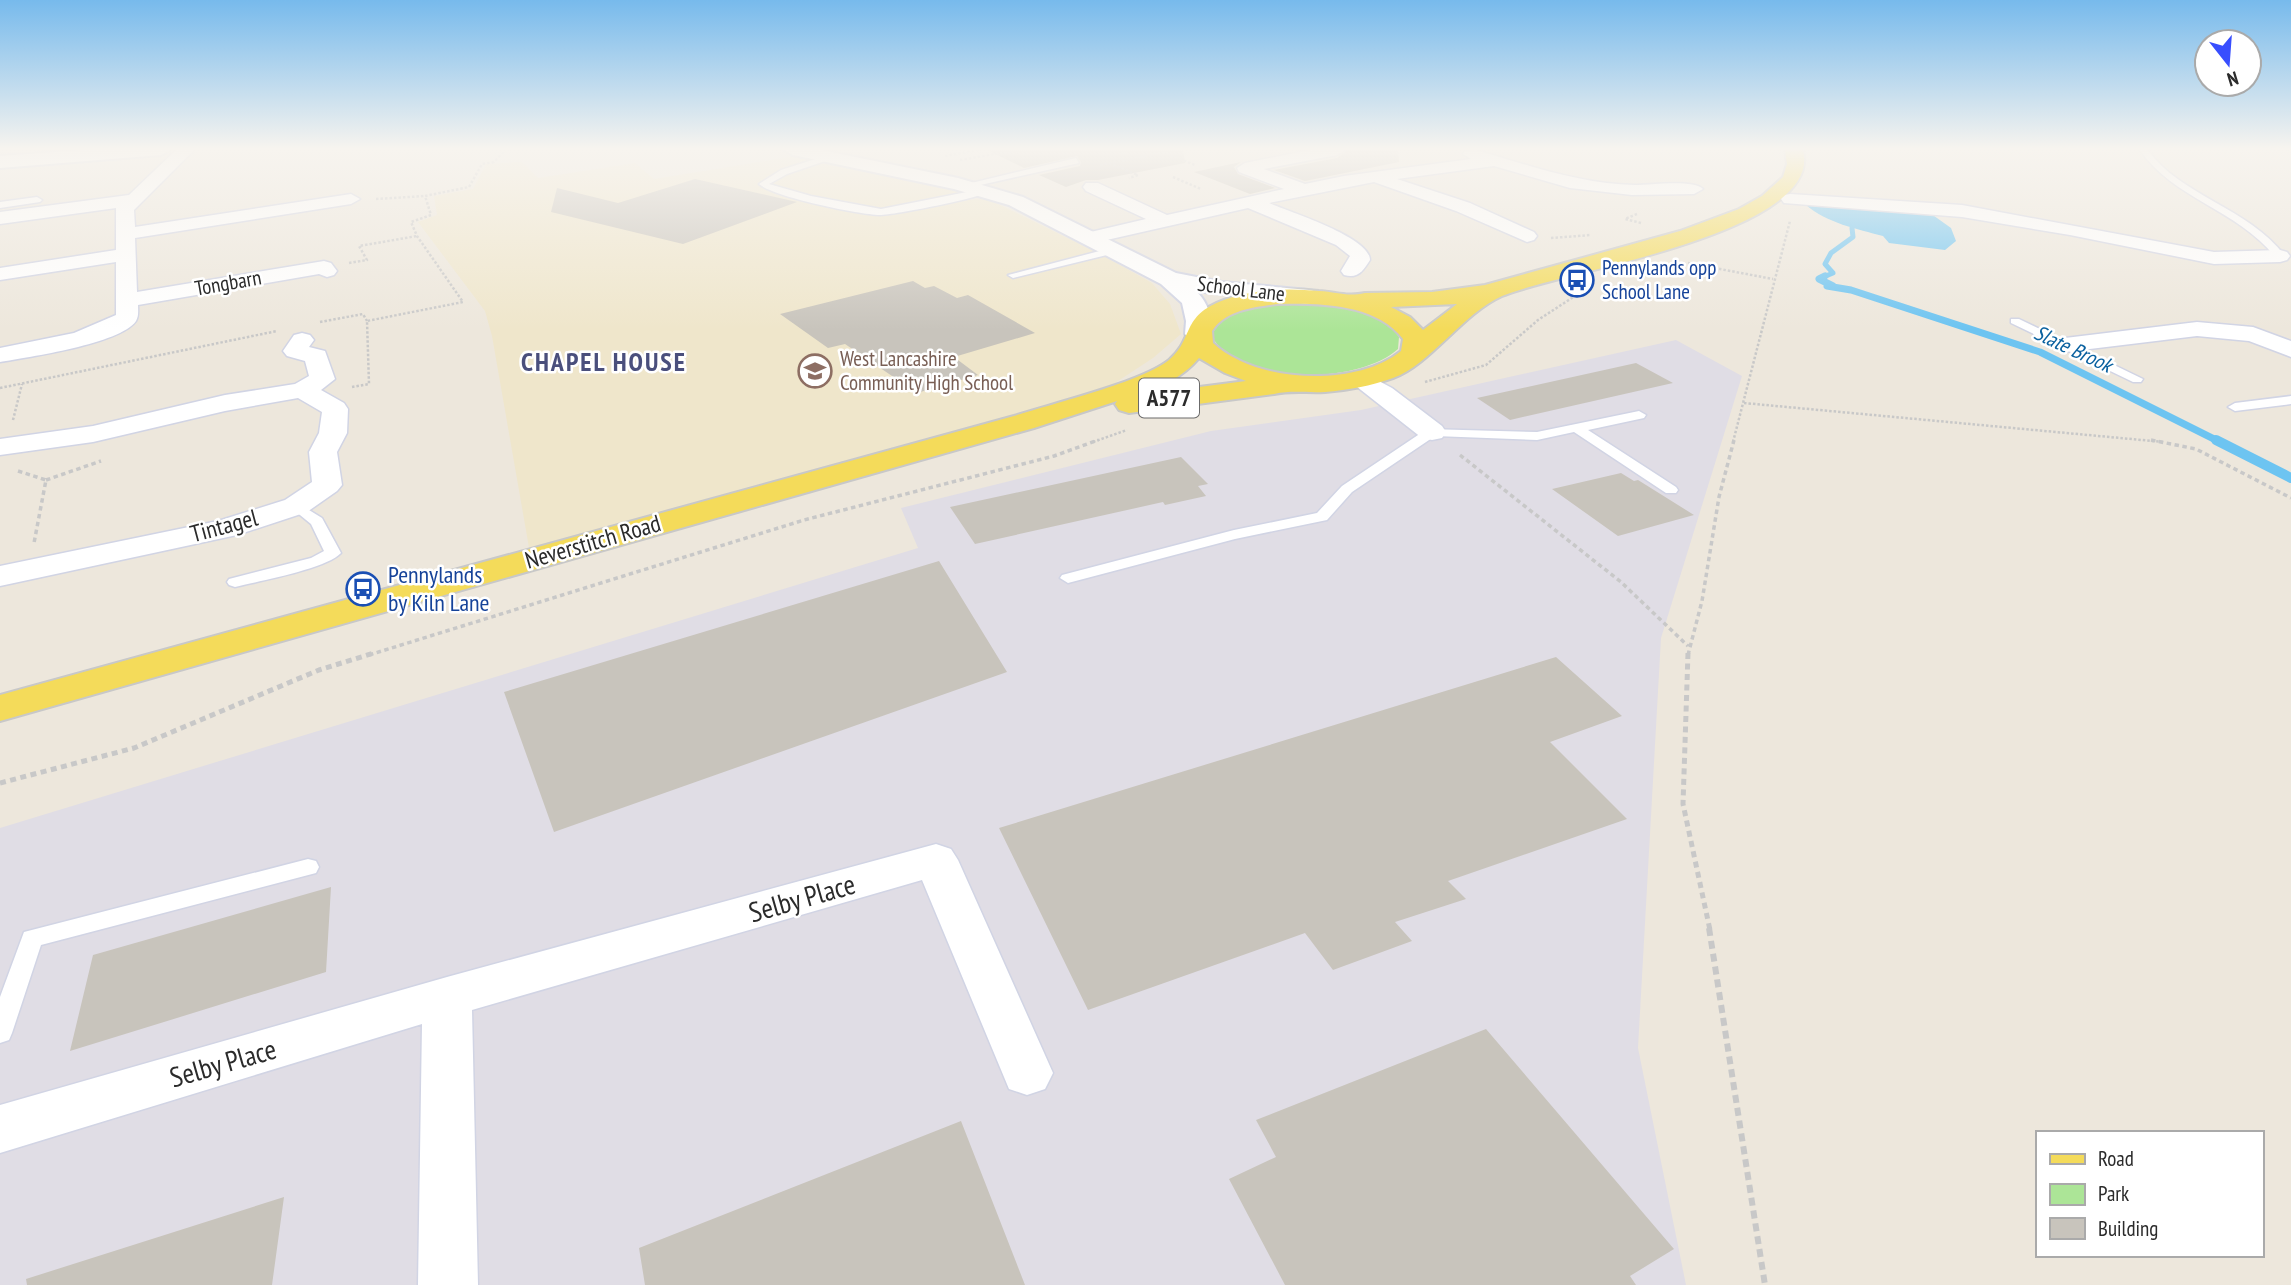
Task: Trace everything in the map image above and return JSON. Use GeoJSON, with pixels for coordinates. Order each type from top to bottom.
{"type":"FeatureCollection","features":[{"type":"Feature","properties":{"kind":"main road","name":"A577"},"geometry":{"type":"LineString","coordinates":[[1339,300],[1420,300],[1495,290],[1701,230],[1750,210]]}},
{"type":"Feature","properties":{"kind":"main road","name":"A577"},"geometry":{"type":"LineString","coordinates":[[1414,352],[1416,339],[1408,327],[1391,315],[1368,306],[1312,297],[1248,301],[1222,309],[1205,320],[1198,337],[1208,353],[1226,365],[1251,374],[1315,382],[1360,379],[1404,363],[1468,306],[1495,290]]}},
{"type":"Feature","properties":{"kind":"main road","name":"Neverstitch Road"},"geometry":{"type":"LineString","coordinates":[[0,708],[1024,422],[1150,381],[1178,366],[1198,337]]}},
{"type":"Feature","properties":{"kind":"main road","name":"Neverstitch Road"},"geometry":{"type":"LineString","coordinates":[[1024,422],[1189,395],[1315,382]]}},
{"type":"Feature","properties":{"kind":"street"},"geometry":{"type":"LineString","coordinates":[[0,218],[60,210]]}},
{"type":"Feature","properties":{"kind":"street"},"geometry":{"type":"LineString","coordinates":[[0,355],[88,338],[111,329],[127,318],[125,210]]}},
{"type":"Feature","properties":{"kind":"street"},"geometry":{"type":"LineString","coordinates":[[0,274],[126,244],[296,210]]}},
{"type":"Feature","properties":{"kind":"street","name":"School Lane"},"geometry":{"type":"LineString","coordinates":[[1033,210],[1169,279],[1222,289],[1312,297]]}},
{"type":"Feature","properties":{"kind":"street"},"geometry":{"type":"LineString","coordinates":[[1141,210],[1165,221]]}},
{"type":"Feature","properties":{"kind":"street"},"geometry":{"type":"LineString","coordinates":[[1088,238],[1214,210]]}},
{"type":"Feature","properties":{"kind":"street"},"geometry":{"type":"LineString","coordinates":[[1269,210],[1343,241],[1353,248],[1360,254],[1360,260],[1351,271]]}},
{"type":"Feature","properties":{"kind":"street"},"geometry":{"type":"LineString","coordinates":[[1470,210],[1527,236]]}},
{"type":"Feature","properties":{"kind":"street"},"geometry":{"type":"LineString","coordinates":[[1947,210],[2059,227],[2214,258],[2280,256]]}},
{"type":"Feature","properties":{"kind":"street","name":"Tongbarn"},"geometry":{"type":"LineString","coordinates":[[127,300],[325,269]]}},
{"type":"Feature","properties":{"kind":"street","name":"School Lane"},"geometry":{"type":"LineString","coordinates":[[1169,279],[1194,301],[1199,321],[1198,337]]}},
{"type":"Feature","properties":{"kind":"street"},"geometry":{"type":"LineString","coordinates":[[2065,345],[2197,329],[2252,334],[2291,350]]}},
{"type":"Feature","properties":{"kind":"street"},"geometry":{"type":"LineString","coordinates":[[5,454],[225,403],[308,393],[322,379],[316,356],[295,351],[302,331]]}},
{"type":"Feature","properties":{"kind":"street"},"geometry":{"type":"LineString","coordinates":[[1360,379],[1383,393],[1432,432]]}},
{"type":"Feature","properties":{"kind":"street","name":"Tintagel"},"geometry":{"type":"LineString","coordinates":[[0,576],[226,528],[296,506],[327,485],[323,452],[333,433],[335,409],[308,393]]}},
{"type":"Feature","properties":{"kind":"street","name":"Selby Place"},"geometry":{"type":"LineString","coordinates":[[0,1129],[447,997],[936,860],[1027,1073]]}},
{"type":"Feature","properties":{"kind":"street"},"geometry":{"type":"LineString","coordinates":[[447,997],[448,1285]]}},
{"type":"Feature","properties":{"kind":"lane"},"geometry":{"type":"LineString","coordinates":[[870,210],[891,210]]}},
{"type":"Feature","properties":{"kind":"lane"},"geometry":{"type":"LineString","coordinates":[[2227,210],[2267,240],[2280,256]]}},
{"type":"Feature","properties":{"kind":"lane"},"geometry":{"type":"LineString","coordinates":[[1013,275],[1111,251]]}},
{"type":"Feature","properties":{"kind":"lane"},"geometry":{"type":"LineString","coordinates":[[2015,321],[2137,379]]}},
{"type":"Feature","properties":{"kind":"lane"},"geometry":{"type":"LineString","coordinates":[[2235,407],[2291,400]]}},
{"type":"Feature","properties":{"kind":"lane"},"geometry":{"type":"LineString","coordinates":[[1068,578],[1234,535],[1322,517],[1347,489],[1432,432],[1537,436],[1639,415]]}},
{"type":"Feature","properties":{"kind":"lane"},"geometry":{"type":"LineString","coordinates":[[1576,428],[1671,490]]}},
{"type":"Feature","properties":{"kind":"lane"},"geometry":{"type":"LineString","coordinates":[[235,582],[317,561],[333,553],[317,521],[296,506]]}},
{"type":"Feature","properties":{"kind":"lane"},"geometry":{"type":"LineString","coordinates":[[0,1033],[32,938],[308,867]]}},
{"type":"Feature","properties":{"kind":"path"},"geometry":{"type":"LineString","coordinates":[[367,321],[463,302],[417,236],[411,222],[431,215],[429,210]]}},
{"type":"Feature","properties":{"kind":"path"},"geometry":{"type":"LineString","coordinates":[[1644,210],[1625,219],[1645,223]]}},
{"type":"Feature","properties":{"kind":"path"},"geometry":{"type":"LineString","coordinates":[[1765,1285],[1716,959],[1684,804],[1688,646],[1702,601],[1719,497],[1755,364],[1773,279],[1794,210]]}},
{"type":"Feature","properties":{"kind":"path"},"geometry":{"type":"LineString","coordinates":[[1527,236],[1559,239],[1592,235]]}},
{"type":"Feature","properties":{"kind":"path"},"geometry":{"type":"LineString","coordinates":[[325,269],[367,260],[359,246],[417,236]]}},
{"type":"Feature","properties":{"kind":"path"},"geometry":{"type":"LineString","coordinates":[[1688,263],[1773,279]]}},
{"type":"Feature","properties":{"kind":"path"},"geometry":{"type":"LineString","coordinates":[[1383,393],[1486,366],[1538,320],[1584,290]]}},
{"type":"Feature","properties":{"kind":"path"},"geometry":{"type":"LineString","coordinates":[[0,388],[302,331],[363,314],[367,321],[369,359],[365,369],[369,384],[308,393]]}},
{"type":"Feature","properties":{"kind":"path"},"geometry":{"type":"LineString","coordinates":[[22,384],[5,454],[46,480],[29,570]]}},
{"type":"Feature","properties":{"kind":"path"},"geometry":{"type":"LineString","coordinates":[[1744,403],[2157,441],[2196,449],[2291,498]]}},
{"type":"Feature","properties":{"kind":"path"},"geometry":{"type":"LineString","coordinates":[[0,783],[134,748],[319,670],[804,520],[1054,456],[1130,429]]}},
{"type":"Feature","properties":{"kind":"path"},"geometry":{"type":"LineString","coordinates":[[1432,432],[1620,582],[1688,646]]}},
{"type":"Feature","properties":{"kind":"shaded area","name":"West Lancashire Community High School"},"geometry":{"type":"Polygon","coordinates":[[[436,210],[1010,210],[1152,283],[1170,304],[1181,334],[1153,358],[1112,385],[1024,422],[531,559],[492,336],[485,311],[418,222],[437,215],[436,210]]]}},
{"type":"Feature","properties":{"kind":"shaded area"},"geometry":{"type":"Polygon","coordinates":[[[1676,340],[1742,376],[1661,638],[1638,1048],[1686,1285],[0,1285],[0,828],[918,548],[901,508],[1211,431],[1361,410],[1676,340]]]}},
{"type":"Feature","properties":{"kind":"green space"},"geometry":{"type":"Polygon","coordinates":[[[1298,301],[1340,306],[1379,318],[1399,337],[1398,349],[1380,361],[1356,369],[1301,375],[1273,372],[1248,365],[1227,353],[1212,337],[1217,326],[1235,311],[1260,304],[1298,301]]]}},
{"type":"Feature","properties":{"kind":"water"},"geometry":{"type":"Polygon","coordinates":[[[1883,210],[1930,213],[1951,228],[1956,241],[1945,250],[1889,243],[1883,236],[1833,221],[1814,211],[1883,210]]]}},
{"type":"Feature","properties":{"kind":"building"},"geometry":{"type":"Polygon","coordinates":[[[552,210],[775,210],[683,244],[552,210]]]}},
{"type":"Feature","properties":{"kind":"building"},"geometry":{"type":"Polygon","coordinates":[[[913,281],[925,288],[934,286],[957,298],[968,295],[1035,333],[954,357],[978,375],[917,393],[845,344],[828,348],[780,314],[913,281]]]}},
{"type":"Feature","properties":{"kind":"building"},"geometry":{"type":"Polygon","coordinates":[[[1636,363],[1673,383],[1510,420],[1477,398],[1636,363]]]}},
{"type":"Feature","properties":{"kind":"building"},"geometry":{"type":"Polygon","coordinates":[[[1181,457],[1208,484],[1198,486],[1206,496],[1165,505],[1163,502],[975,544],[950,507],[1181,457]]]}},
{"type":"Feature","properties":{"kind":"building"},"geometry":{"type":"Polygon","coordinates":[[[1621,473],[1634,481],[1638,480],[1694,515],[1618,536],[1552,489],[1621,473]]]}},
{"type":"Feature","properties":{"kind":"building"},"geometry":{"type":"Polygon","coordinates":[[[939,561],[1007,672],[554,832],[504,692],[939,561]]]}},
{"type":"Feature","properties":{"kind":"building"},"geometry":{"type":"Polygon","coordinates":[[[1556,657],[1622,716],[1550,742],[1627,819],[1448,881],[1466,899],[1395,922],[1412,941],[1333,970],[1305,933],[1088,1010],[999,828],[1556,657]]]}},
{"type":"Feature","properties":{"kind":"building"},"geometry":{"type":"Polygon","coordinates":[[[331,887],[326,972],[70,1051],[93,955],[331,887]]]}},
{"type":"Feature","properties":{"kind":"building"},"geometry":{"type":"Polygon","coordinates":[[[1486,1029],[1674,1249],[1630,1276],[1636,1285],[1285,1285],[1229,1179],[1276,1157],[1256,1120],[1486,1029]]]}},
{"type":"Feature","properties":{"kind":"building"},"geometry":{"type":"Polygon","coordinates":[[[961,1121],[1025,1285],[645,1285],[639,1248],[961,1121]]]}},
{"type":"Feature","properties":{"kind":"building"},"geometry":{"type":"Polygon","coordinates":[[[284,1197],[272,1285],[27,1285],[26,1279],[284,1197]]]}},
{"type":"Feature","properties":{"kind":"waterway"},"geometry":{"type":"LineString","coordinates":[[1821,278],[1833,273],[1825,264],[1831,253],[1853,237],[1852,228]]}},
{"type":"Feature","properties":{"kind":"waterway"},"geometry":{"type":"LineString","coordinates":[[1821,278],[1825,276]]}},
{"type":"Feature","properties":{"kind":"waterway"},"geometry":{"type":"LineString","coordinates":[[1821,278],[1819,279],[1833,286]]}},
{"type":"Feature","properties":{"kind":"waterway","name":"Slate Brook"},"geometry":{"type":"LineString","coordinates":[[1827,286],[1851,290],[2040,352],[2216,440]]}},
{"type":"Feature","properties":{"kind":"waterway","name":"Slate Brook"},"geometry":{"type":"LineString","coordinates":[[2216,440],[2220,442]]}},
{"type":"Feature","properties":{"kind":"waterway","name":"Slate Brook"},"geometry":{"type":"LineString","coordinates":[[2216,440],[2291,478]]}},
{"type":"Feature","properties":{"kind":"place","name":"Pennylands opp School Lane"},"geometry":{"type":"Point","coordinates":[1577,280]}},
{"type":"Feature","properties":{"kind":"place","name":"West Lancashire Community High School"},"geometry":{"type":"Point","coordinates":[815,371]}},
{"type":"Feature","properties":{"kind":"place","name":"Pennylands by Kiln Lane"},"geometry":{"type":"Point","coordinates":[363,589]}},
{"type":"Feature","properties":{"kind":"district","name":"CHAPEL HOUSE"},"geometry":{"type":"Point","coordinates":[604,362]}}]}
